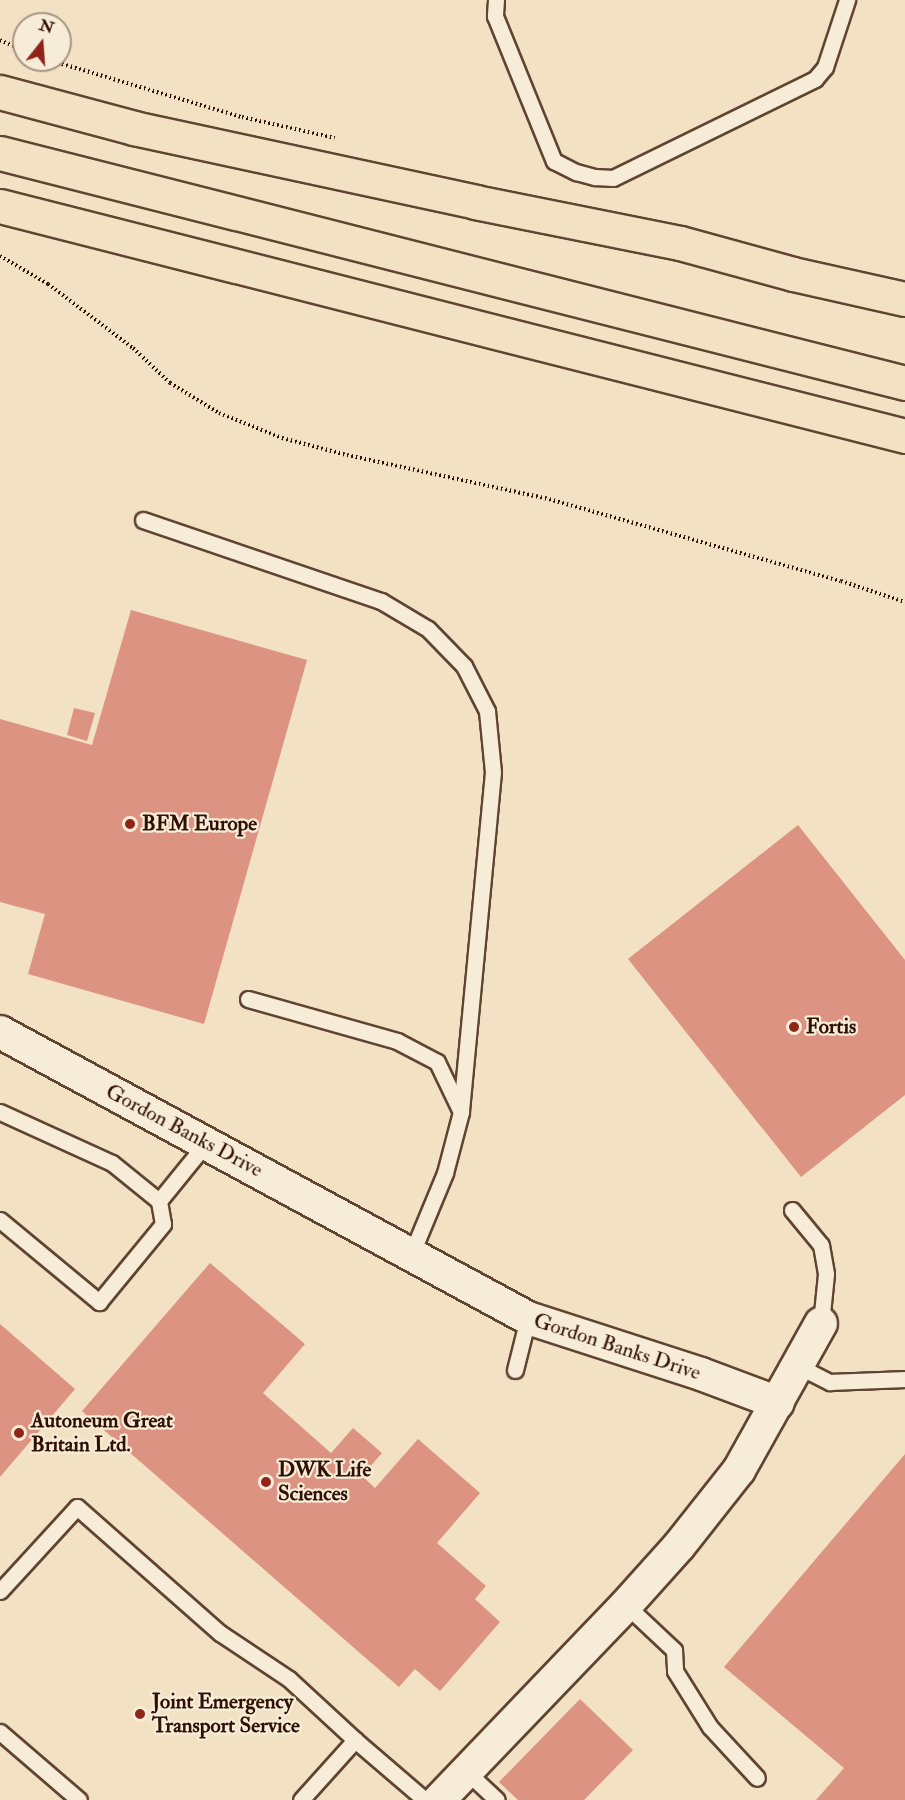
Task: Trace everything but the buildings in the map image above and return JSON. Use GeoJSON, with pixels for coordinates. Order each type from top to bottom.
{"type":"FeatureCollection","features":[{"type":"Feature","properties":{"kind":"highway"},"geometry":{"type":"LineString","coordinates":[[0,92],[134,128],[475,202],[680,243],[793,274],[905,299]]}},
{"type":"Feature","properties":{"kind":"highway"},"geometry":{"type":"LineString","coordinates":[[0,153],[905,383]]}},
{"type":"Feature","properties":{"kind":"highway"},"geometry":{"type":"LineString","coordinates":[[0,206],[905,436]]}},
{"type":"Feature","properties":{"kind":"street","name":"Gordon Banks Drive"},"geometry":{"type":"LineString","coordinates":[[0,1032],[207,1142],[528,1318],[701,1374],[778,1403]]}},
{"type":"Feature","properties":{"kind":"street"},"geometry":{"type":"LineString","coordinates":[[439,1800],[626,1605],[679,1546],[739,1470],[821,1323]]}},
{"type":"Feature","properties":{"kind":"lane"},"geometry":{"type":"LineString","coordinates":[[496,0],[495,16],[554,161],[576,172],[595,177],[613,177],[815,79],[825,67],[847,0]]}},
{"type":"Feature","properties":{"kind":"lane"},"geometry":{"type":"LineString","coordinates":[[143,520],[381,601],[429,629],[464,666],[487,711],[493,771],[460,1112],[445,1173],[411,1255]]}},
{"type":"Feature","properties":{"kind":"lane"},"geometry":{"type":"LineString","coordinates":[[248,999],[397,1041],[436,1062],[460,1112]]}},
{"type":"Feature","properties":{"kind":"lane"},"geometry":{"type":"LineString","coordinates":[[0,1112],[112,1163],[159,1201],[163,1224],[99,1302],[0,1220]]}},
{"type":"Feature","properties":{"kind":"lane"},"geometry":{"type":"LineString","coordinates":[[159,1201],[207,1142]]}},
{"type":"Feature","properties":{"kind":"lane"},"geometry":{"type":"LineString","coordinates":[[792,1210],[821,1245],[826,1274],[821,1323]]}},
{"type":"Feature","properties":{"kind":"lane"},"geometry":{"type":"LineString","coordinates":[[515,1370],[528,1318]]}},
{"type":"Feature","properties":{"kind":"lane"},"geometry":{"type":"LineString","coordinates":[[798,1366],[830,1383],[905,1379]]}},
{"type":"Feature","properties":{"kind":"lane"},"geometry":{"type":"LineString","coordinates":[[0,1591],[77,1507],[220,1633],[289,1679],[425,1800]]}},
{"type":"Feature","properties":{"kind":"lane"},"geometry":{"type":"LineString","coordinates":[[626,1605],[674,1650],[675,1671],[710,1727],[757,1778]]}},
{"type":"Feature","properties":{"kind":"lane"},"geometry":{"type":"LineString","coordinates":[[0,1732],[79,1800]]}},
{"type":"Feature","properties":{"kind":"lane"},"geometry":{"type":"LineString","coordinates":[[301,1800],[355,1740]]}},
{"type":"Feature","properties":{"kind":"lane"},"geometry":{"type":"LineString","coordinates":[[466,1772],[497,1800]]}},
{"type":"Feature","properties":{"kind":"path"},"geometry":{"type":"LineString","coordinates":[[0,256],[58,291],[133,348],[170,383],[219,414],[282,438],[347,455],[545,498],[842,581],[905,602]]}},
{"type":"Feature","properties":{"kind":"place","name":"BFM Europe"},"geometry":{"type":"Point","coordinates":[130,824]}},
{"type":"Feature","properties":{"kind":"place","name":"Fortis"},"geometry":{"type":"Point","coordinates":[794,1027]}},
{"type":"Feature","properties":{"kind":"place","name":"Autoneum Great Britain Ltd."},"geometry":{"type":"Point","coordinates":[19,1433]}},
{"type":"Feature","properties":{"kind":"place","name":"DWK Life Sciences"},"geometry":{"type":"Point","coordinates":[266,1482]}},
{"type":"Feature","properties":{"kind":"place","name":"Joint Emergency Transport Service"},"geometry":{"type":"Point","coordinates":[140,1714]}}]}
